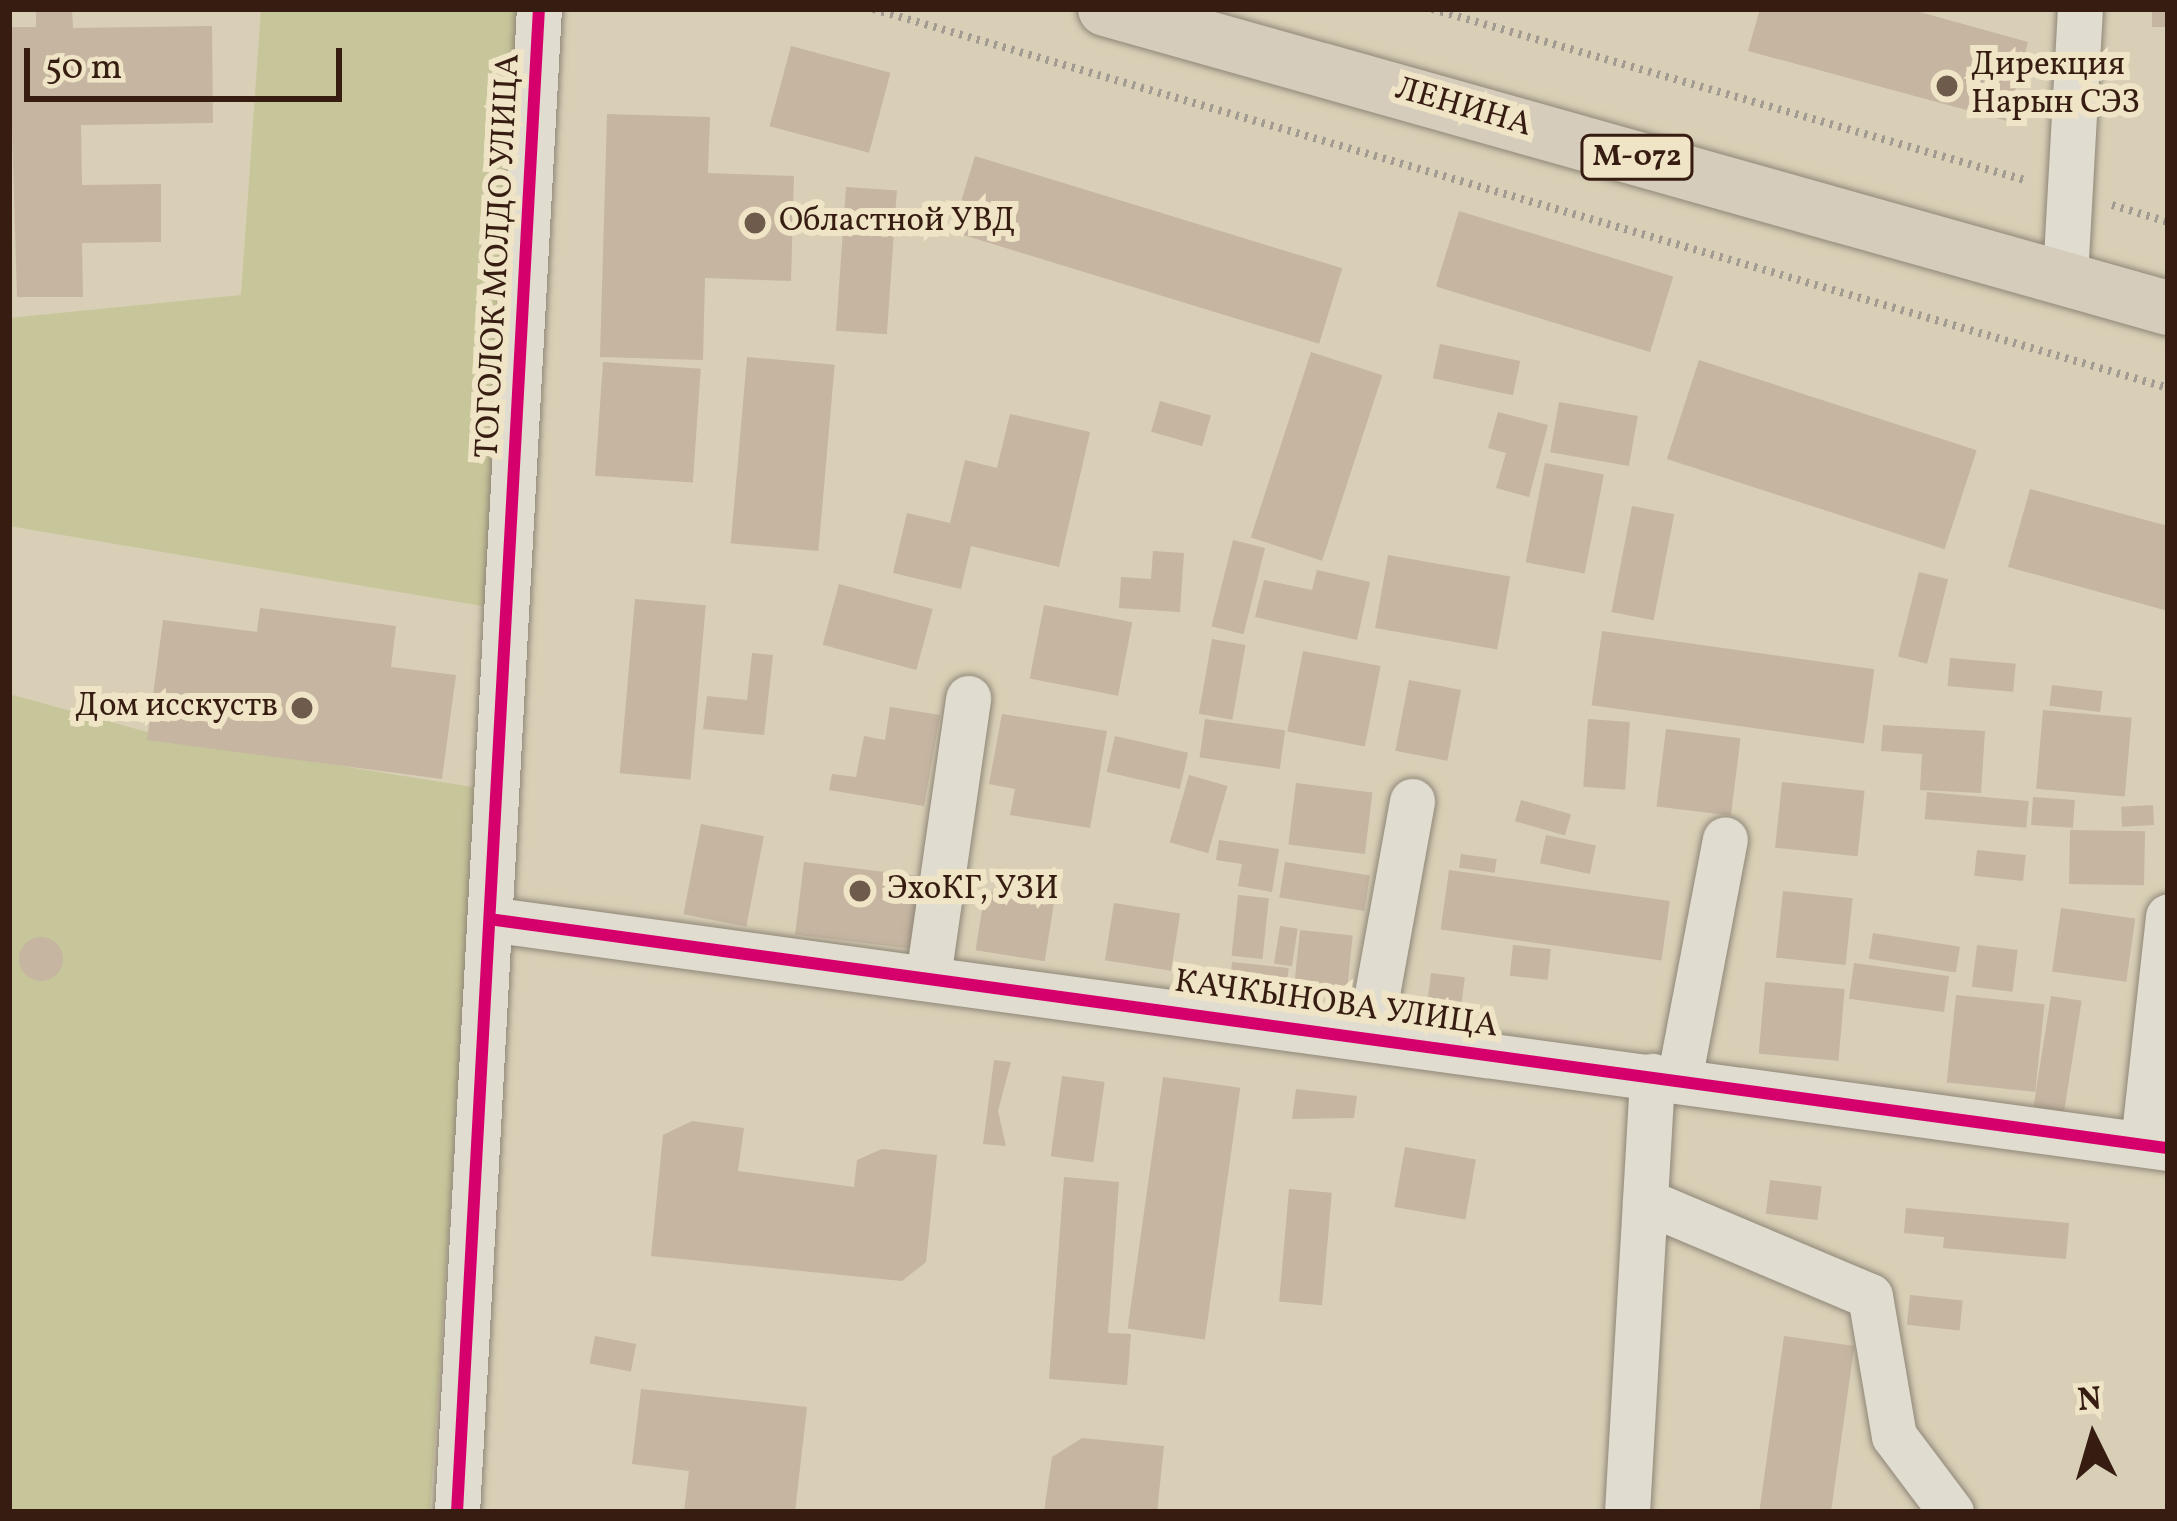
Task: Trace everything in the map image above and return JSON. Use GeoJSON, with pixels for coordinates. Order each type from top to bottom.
{"type":"FeatureCollection","features":[{"type":"Feature","properties":{"kind":"main road","name":"ЛЕНИНА"},"geometry":{"type":"LineString","coordinates":[[1105,9],[2168,308]]}},
{"type":"Feature","properties":{"kind":"street","name":"ТОГОЛОК МОЛДО УЛИЦА"},"geometry":{"type":"LineString","coordinates":[[457,1512],[496,920],[538,9]]}},
{"type":"Feature","properties":{"kind":"street"},"geometry":{"type":"LineString","coordinates":[[2065,276],[2080,9]]}},
{"type":"Feature","properties":{"kind":"street"},"geometry":{"type":"LineString","coordinates":[[928,977],[968,698]]}},
{"type":"Feature","properties":{"kind":"street"},"geometry":{"type":"LineString","coordinates":[[1369,1038],[1412,801]]}},
{"type":"Feature","properties":{"kind":"street"},"geometry":{"type":"LineString","coordinates":[[1627,1512],[1645,1201],[1666,1078],[1725,839]]}},
{"type":"Feature","properties":{"kind":"street"},"geometry":{"type":"LineString","coordinates":[[2156,1145],[2168,916]]}},
{"type":"Feature","properties":{"kind":"street","name":"КАЧКЫНОВА УЛИЦА"},"geometry":{"type":"LineString","coordinates":[[496,920],[2156,1145]]}},
{"type":"Feature","properties":{"kind":"street"},"geometry":{"type":"LineString","coordinates":[[1645,1201],[1870,1296],[1894,1436],[1951,1512]]}},
{"type":"Feature","properties":{"kind":"path"},"geometry":{"type":"LineString","coordinates":[[874,9],[2168,388]]}},
{"type":"Feature","properties":{"kind":"path"},"geometry":{"type":"LineString","coordinates":[[1432,9],[2168,222]]}},
{"type":"Feature","properties":{"kind":"shaded area"},"geometry":{"type":"Polygon","coordinates":[[[261,9],[518,9],[488,607],[9,526],[9,318],[241,295],[261,9]]]}},
{"type":"Feature","properties":{"kind":"shaded area"},"geometry":{"type":"Polygon","coordinates":[[[9,694],[169,738],[478,788],[430,1512],[9,1512],[9,694]]]}},
{"type":"Feature","properties":{"kind":"building"},"geometry":{"type":"Polygon","coordinates":[[[36,9],[72,9],[73,28],[212,26],[213,123],[81,125],[82,185],[161,184],[161,242],[82,243],[83,297],[17,297],[9,27],[36,27],[36,9]]]}},
{"type":"Feature","properties":{"kind":"building","name":"Дирекция Нарын СЭЗ"},"geometry":{"type":"Polygon","coordinates":[[[1760,9],[1909,9],[2028,42],[2007,121],[1748,51],[1760,9]]]}},
{"type":"Feature","properties":{"kind":"building"},"geometry":{"type":"Polygon","coordinates":[[[2152,9],[2168,9],[2168,27],[2152,27],[2152,9]]]}},
{"type":"Feature","properties":{"kind":"building"},"geometry":{"type":"Polygon","coordinates":[[[791,46],[890,73],[869,153],[770,126],[791,46]]]}},
{"type":"Feature","properties":{"kind":"building"},"geometry":{"type":"Polygon","coordinates":[[[607,114],[710,117],[708,173],[794,176],[791,281],[705,278],[703,360],[600,357],[607,114]]]}},
{"type":"Feature","properties":{"kind":"building"},"geometry":{"type":"Polygon","coordinates":[[[975,156],[1342,268],[1319,344],[952,232],[975,156]]]}},
{"type":"Feature","properties":{"kind":"building"},"geometry":{"type":"Polygon","coordinates":[[[846,187],[897,191],[887,334],[836,331],[846,187]]]}},
{"type":"Feature","properties":{"kind":"building"},"geometry":{"type":"Polygon","coordinates":[[[1459,211],[1673,276],[1650,352],[1436,287],[1459,211]]]}},
{"type":"Feature","properties":{"kind":"building"},"geometry":{"type":"Polygon","coordinates":[[[1440,344],[1520,361],[1513,395],[1433,378],[1440,344]]]}},
{"type":"Feature","properties":{"kind":"building"},"geometry":{"type":"Polygon","coordinates":[[[1311,352],[1382,375],[1322,561],[1251,537],[1311,352]]]}},
{"type":"Feature","properties":{"kind":"building"},"geometry":{"type":"Polygon","coordinates":[[[747,357],[835,365],[818,551],[731,543],[747,357]]]}},
{"type":"Feature","properties":{"kind":"building"},"geometry":{"type":"Polygon","coordinates":[[[1699,360],[1977,450],[1945,549],[1667,459],[1699,360]]]}},
{"type":"Feature","properties":{"kind":"building"},"geometry":{"type":"Polygon","coordinates":[[[603,362],[701,369],[693,483],[595,476],[603,362]]]}},
{"type":"Feature","properties":{"kind":"building"},"geometry":{"type":"Polygon","coordinates":[[[1160,401],[1211,416],[1202,446],[1151,432],[1160,401]]]}},
{"type":"Feature","properties":{"kind":"building"},"geometry":{"type":"Polygon","coordinates":[[[1559,402],[1638,416],[1629,466],[1550,452],[1559,402]]]}},
{"type":"Feature","properties":{"kind":"building"},"geometry":{"type":"Polygon","coordinates":[[[1498,412],[1548,425],[1529,497],[1496,488],[1506,453],[1488,448],[1498,412]]]}},
{"type":"Feature","properties":{"kind":"building"},"geometry":{"type":"Polygon","coordinates":[[[1010,414],[1090,432],[1059,567],[971,546],[961,589],[893,573],[907,513],[950,523],[965,460],[997,468],[1010,414]]]}},
{"type":"Feature","properties":{"kind":"building"},"geometry":{"type":"Polygon","coordinates":[[[1545,463],[1604,474],[1585,574],[1526,562],[1545,463]]]}},
{"type":"Feature","properties":{"kind":"building"},"geometry":{"type":"Polygon","coordinates":[[[2030,489],[2168,526],[2168,611],[2008,567],[2030,489]]]}},
{"type":"Feature","properties":{"kind":"building"},"geometry":{"type":"Polygon","coordinates":[[[1632,506],[1674,514],[1654,620],[1611,612],[1632,506]]]}},
{"type":"Feature","properties":{"kind":"building"},"geometry":{"type":"Polygon","coordinates":[[[1233,540],[1265,548],[1243,634],[1211,626],[1233,540]]]}},
{"type":"Feature","properties":{"kind":"building"},"geometry":{"type":"Polygon","coordinates":[[[1153,551],[1184,553],[1180,612],[1119,608],[1121,577],[1151,579],[1153,551]]]}},
{"type":"Feature","properties":{"kind":"building"},"geometry":{"type":"Polygon","coordinates":[[[1388,555],[1510,577],[1497,649],[1375,628],[1388,555]]]}},
{"type":"Feature","properties":{"kind":"building"},"geometry":{"type":"Polygon","coordinates":[[[1317,570],[1370,582],[1357,640],[1255,617],[1264,580],[1312,590],[1317,570]]]}},
{"type":"Feature","properties":{"kind":"building"},"geometry":{"type":"Polygon","coordinates":[[[1919,572],[1948,579],[1927,664],[1898,656],[1919,572]]]}},
{"type":"Feature","properties":{"kind":"building"},"geometry":{"type":"Polygon","coordinates":[[[839,584],[933,609],[916,670],[823,645],[839,584]]]}},
{"type":"Feature","properties":{"kind":"building"},"geometry":{"type":"Polygon","coordinates":[[[635,599],[706,605],[690,780],[620,773],[635,599]]]}},
{"type":"Feature","properties":{"kind":"building"},"geometry":{"type":"Polygon","coordinates":[[[1044,605],[1132,622],[1118,696],[1030,679],[1044,605]]]}},
{"type":"Feature","properties":{"kind":"building","name":"Дом исскуств"},"geometry":{"type":"Polygon","coordinates":[[[260,608],[396,626],[391,667],[456,675],[442,779],[147,740],[163,620],[257,632],[260,608]]]}},
{"type":"Feature","properties":{"kind":"building"},"geometry":{"type":"Polygon","coordinates":[[[1602,631],[1874,669],[1864,744],[1592,705],[1602,631]]]}},
{"type":"Feature","properties":{"kind":"building"},"geometry":{"type":"Polygon","coordinates":[[[1212,639],[1245,645],[1232,720],[1199,714],[1212,639]]]}},
{"type":"Feature","properties":{"kind":"building"},"geometry":{"type":"Polygon","coordinates":[[[1303,651],[1381,666],[1365,747],[1287,731],[1303,651]]]}},
{"type":"Feature","properties":{"kind":"building"},"geometry":{"type":"Polygon","coordinates":[[[752,653],[773,655],[764,735],[703,729],[707,696],[747,700],[752,653]]]}},
{"type":"Feature","properties":{"kind":"building"},"geometry":{"type":"Polygon","coordinates":[[[1950,658],[2016,664],[2013,692],[1948,686],[1950,658]]]}},
{"type":"Feature","properties":{"kind":"building"},"geometry":{"type":"Polygon","coordinates":[[[1409,680],[1461,690],[1447,761],[1395,751],[1409,680]]]}},
{"type":"Feature","properties":{"kind":"building"},"geometry":{"type":"Polygon","coordinates":[[[2052,685],[2103,691],[2100,712],[2049,706],[2052,685]]]}},
{"type":"Feature","properties":{"kind":"building"},"geometry":{"type":"Polygon","coordinates":[[[890,707],[940,715],[924,806],[829,790],[832,774],[856,777],[864,736],[885,740],[890,707]]]}},
{"type":"Feature","properties":{"kind":"building"},"geometry":{"type":"Polygon","coordinates":[[[2043,710],[2132,718],[2125,796],[2036,789],[2043,710]]]}},
{"type":"Feature","properties":{"kind":"building"},"geometry":{"type":"Polygon","coordinates":[[[1002,714],[1107,731],[1090,828],[1010,815],[1015,789],[989,784],[1002,714]]]}},
{"type":"Feature","properties":{"kind":"building"},"geometry":{"type":"Polygon","coordinates":[[[1205,719],[1285,730],[1280,769],[1200,758],[1205,719]]]}},
{"type":"Feature","properties":{"kind":"building"},"geometry":{"type":"Polygon","coordinates":[[[1588,719],[1630,722],[1625,790],[1583,787],[1588,719]]]}},
{"type":"Feature","properties":{"kind":"building"},"geometry":{"type":"Polygon","coordinates":[[[1883,725],[1985,731],[1981,793],[1920,790],[1922,754],[1881,751],[1883,725]]]}},
{"type":"Feature","properties":{"kind":"building"},"geometry":{"type":"Polygon","coordinates":[[[1666,729],[1740,738],[1731,816],[1656,806],[1666,729]]]}},
{"type":"Feature","properties":{"kind":"building"},"geometry":{"type":"Polygon","coordinates":[[[1115,736],[1188,753],[1180,789],[1107,772],[1115,736]]]}},
{"type":"Feature","properties":{"kind":"building"},"geometry":{"type":"Polygon","coordinates":[[[1189,775],[1227,786],[1208,853],[1170,842],[1189,775]]]}},
{"type":"Feature","properties":{"kind":"building"},"geometry":{"type":"Polygon","coordinates":[[[1782,782],[1865,791],[1858,856],[1775,848],[1782,782]]]}},
{"type":"Feature","properties":{"kind":"building"},"geometry":{"type":"Polygon","coordinates":[[[1296,783],[1372,792],[1365,854],[1288,845],[1296,783]]]}},
{"type":"Feature","properties":{"kind":"building"},"geometry":{"type":"Polygon","coordinates":[[[1927,792],[2029,801],[2026,828],[1925,819],[1927,792]]]}},
{"type":"Feature","properties":{"kind":"building"},"geometry":{"type":"Polygon","coordinates":[[[2033,797],[2075,800],[2073,828],[2031,825],[2033,797]]]}},
{"type":"Feature","properties":{"kind":"building"},"geometry":{"type":"Polygon","coordinates":[[[1521,800],[1571,814],[1565,835],[1515,821],[1521,800]]]}},
{"type":"Feature","properties":{"kind":"building"},"geometry":{"type":"Polygon","coordinates":[[[2153,805],[2154,825],[2122,827],[2121,807],[2153,805]]]}},
{"type":"Feature","properties":{"kind":"building"},"geometry":{"type":"Polygon","coordinates":[[[701,824],[764,836],[746,927],[683,914],[701,824]]]}},
{"type":"Feature","properties":{"kind":"building"},"geometry":{"type":"Polygon","coordinates":[[[2070,830],[2145,831],[2144,885],[2069,884],[2070,830]]]}},
{"type":"Feature","properties":{"kind":"building"},"geometry":{"type":"Polygon","coordinates":[[[1546,835],[1596,846],[1590,874],[1540,863],[1546,835]]]}},
{"type":"Feature","properties":{"kind":"building"},"geometry":{"type":"Polygon","coordinates":[[[1219,840],[1279,849],[1272,892],[1238,886],[1242,864],[1216,860],[1219,840]]]}},
{"type":"Feature","properties":{"kind":"building"},"geometry":{"type":"Polygon","coordinates":[[[1977,850],[2026,855],[2023,881],[1974,876],[1977,850]]]}},
{"type":"Feature","properties":{"kind":"building"},"geometry":{"type":"Polygon","coordinates":[[[1461,854],[1497,859],[1495,873],[1459,868],[1461,854]]]}},
{"type":"Feature","properties":{"kind":"building"},"geometry":{"type":"Polygon","coordinates":[[[804,862],[926,877],[917,949],[795,934],[804,862]]]}},
{"type":"Feature","properties":{"kind":"building"},"geometry":{"type":"Polygon","coordinates":[[[1285,862],[1370,875],[1364,911],[1279,898],[1285,862]]]}},
{"type":"Feature","properties":{"kind":"building"},"geometry":{"type":"Polygon","coordinates":[[[1449,870],[1670,901],[1661,960],[1441,929],[1449,870]]]}},
{"type":"Feature","properties":{"kind":"building"},"geometry":{"type":"Polygon","coordinates":[[[985,891],[1054,902],[1045,961],[976,950],[985,891]]]}},
{"type":"Feature","properties":{"kind":"building"},"geometry":{"type":"Polygon","coordinates":[[[1783,891],[1853,898],[1846,965],[1776,958],[1783,891]]]}},
{"type":"Feature","properties":{"kind":"building"},"geometry":{"type":"Polygon","coordinates":[[[1238,895],[1269,898],[1262,959],[1232,956],[1238,895]]]}},
{"type":"Feature","properties":{"kind":"building"},"geometry":{"type":"Polygon","coordinates":[[[1114,903],[1180,913],[1171,971],[1105,960],[1114,903]]]}},
{"type":"Feature","properties":{"kind":"building"},"geometry":{"type":"Polygon","coordinates":[[[2061,908],[2135,918],[2126,982],[2052,971],[2061,908]]]}},
{"type":"Feature","properties":{"kind":"building"},"geometry":{"type":"Polygon","coordinates":[[[1280,926],[1298,929],[1292,966],[1274,964],[1280,926]]]}},
{"type":"Feature","properties":{"kind":"building"},"geometry":{"type":"Polygon","coordinates":[[[1300,930],[1353,936],[1346,999],[1293,994],[1300,930]]]}},
{"type":"Feature","properties":{"kind":"building"},"geometry":{"type":"Polygon","coordinates":[[[1873,933],[1960,947],[1956,972],[1869,959],[1873,933]]]}},
{"type":"Feature","properties":{"kind":"building"},"geometry":{"type":"Polygon","coordinates":[[[41,937],[57,943],[63,959],[57,975],[41,981],[25,975],[19,959],[25,943],[41,937]]]}},
{"type":"Feature","properties":{"kind":"building"},"geometry":{"type":"Polygon","coordinates":[[[1513,945],[1551,949],[1548,980],[1510,976],[1513,945]]]}},
{"type":"Feature","properties":{"kind":"building"},"geometry":{"type":"Polygon","coordinates":[[[1977,945],[2018,950],[2013,992],[1972,987],[1977,945]]]}},
{"type":"Feature","properties":{"kind":"building"},"geometry":{"type":"Polygon","coordinates":[[[1232,962],[1289,968],[1286,993],[1229,987],[1232,962]]]}},
{"type":"Feature","properties":{"kind":"building"},"geometry":{"type":"Polygon","coordinates":[[[1854,963],[1949,976],[1944,1012],[1849,999],[1854,963]]]}},
{"type":"Feature","properties":{"kind":"building"},"geometry":{"type":"Polygon","coordinates":[[[1431,973],[1465,977],[1460,1018],[1426,1014],[1431,973]]]}},
{"type":"Feature","properties":{"kind":"building"},"geometry":{"type":"Polygon","coordinates":[[[1765,982],[1845,989],[1838,1061],[1759,1054],[1765,982]]]}},
{"type":"Feature","properties":{"kind":"building"},"geometry":{"type":"Polygon","coordinates":[[[1956,995],[2045,1004],[2035,1092],[1947,1083],[1956,995]]]}},
{"type":"Feature","properties":{"kind":"building"},"geometry":{"type":"Polygon","coordinates":[[[2051,996],[2082,1001],[2064,1111],[2033,1107],[2051,996]]]}},
{"type":"Feature","properties":{"kind":"building"},"geometry":{"type":"Polygon","coordinates":[[[994,1060],[1011,1062],[998,1111],[1006,1146],[983,1144],[994,1060]]]}},
{"type":"Feature","properties":{"kind":"building"},"geometry":{"type":"Polygon","coordinates":[[[1062,1076],[1105,1082],[1093,1162],[1051,1156],[1062,1076]]]}},
{"type":"Feature","properties":{"kind":"building"},"geometry":{"type":"Polygon","coordinates":[[[1163,1077],[1240,1088],[1205,1339],[1128,1329],[1163,1077]]]}},
{"type":"Feature","properties":{"kind":"building"},"geometry":{"type":"Polygon","coordinates":[[[1296,1089],[1357,1096],[1354,1118],[1292,1119],[1296,1089]]]}},
{"type":"Feature","properties":{"kind":"building"},"geometry":{"type":"Polygon","coordinates":[[[692,1121],[744,1128],[738,1171],[854,1187],[857,1160],[882,1149],[937,1155],[926,1262],[902,1281],[651,1256],[663,1135],[692,1121]]]}},
{"type":"Feature","properties":{"kind":"building"},"geometry":{"type":"Polygon","coordinates":[[[1405,1147],[1476,1160],[1465,1220],[1394,1207],[1405,1147]]]}},
{"type":"Feature","properties":{"kind":"building"},"geometry":{"type":"Polygon","coordinates":[[[1064,1177],[1119,1182],[1108,1333],[1131,1334],[1127,1385],[1049,1379],[1064,1177]]]}},
{"type":"Feature","properties":{"kind":"building"},"geometry":{"type":"Polygon","coordinates":[[[1770,1180],[1822,1186],[1817,1220],[1766,1214],[1770,1180]]]}},
{"type":"Feature","properties":{"kind":"building"},"geometry":{"type":"Polygon","coordinates":[[[1289,1189],[1332,1193],[1322,1305],[1279,1302],[1289,1189]]]}},
{"type":"Feature","properties":{"kind":"building"},"geometry":{"type":"Polygon","coordinates":[[[1906,1208],[2069,1223],[2066,1259],[1943,1248],[1944,1237],[1904,1233],[1906,1208]]]}},
{"type":"Feature","properties":{"kind":"building"},"geometry":{"type":"Polygon","coordinates":[[[1910,1295],[1963,1301],[1960,1330],[1907,1325],[1910,1295]]]}},
{"type":"Feature","properties":{"kind":"building"},"geometry":{"type":"Polygon","coordinates":[[[595,1336],[636,1344],[631,1371],[590,1363],[595,1336]]]}},
{"type":"Feature","properties":{"kind":"building"},"geometry":{"type":"Polygon","coordinates":[[[1784,1336],[1854,1346],[1831,1512],[1759,1512],[1784,1336]]]}},
{"type":"Feature","properties":{"kind":"building"},"geometry":{"type":"Polygon","coordinates":[[[641,1389],[807,1407],[795,1512],[684,1512],[689,1471],[632,1464],[641,1389]]]}},
{"type":"Feature","properties":{"kind":"building"},"geometry":{"type":"Polygon","coordinates":[[[1082,1438],[1164,1446],[1157,1512],[1044,1512],[1052,1457],[1082,1438]]]}},
{"type":"Feature","properties":{"kind":"cycle path"},"geometry":{"type":"LineString","coordinates":[[457,1512],[539,9]]}},
{"type":"Feature","properties":{"kind":"cycle path"},"geometry":{"type":"LineString","coordinates":[[496,920],[2168,1148]]}},
{"type":"Feature","properties":{"kind":"place","name":"Дирекция Нарын СЭЗ"},"geometry":{"type":"Point","coordinates":[1947,86]}},
{"type":"Feature","properties":{"kind":"place","name":"Областной УВД"},"geometry":{"type":"Point","coordinates":[755,223]}},
{"type":"Feature","properties":{"kind":"place","name":"Дом исскуств"},"geometry":{"type":"Point","coordinates":[302,708]}},
{"type":"Feature","properties":{"kind":"place","name":"ЭхоКГ, УЗИ"},"geometry":{"type":"Point","coordinates":[860,891]}}]}
